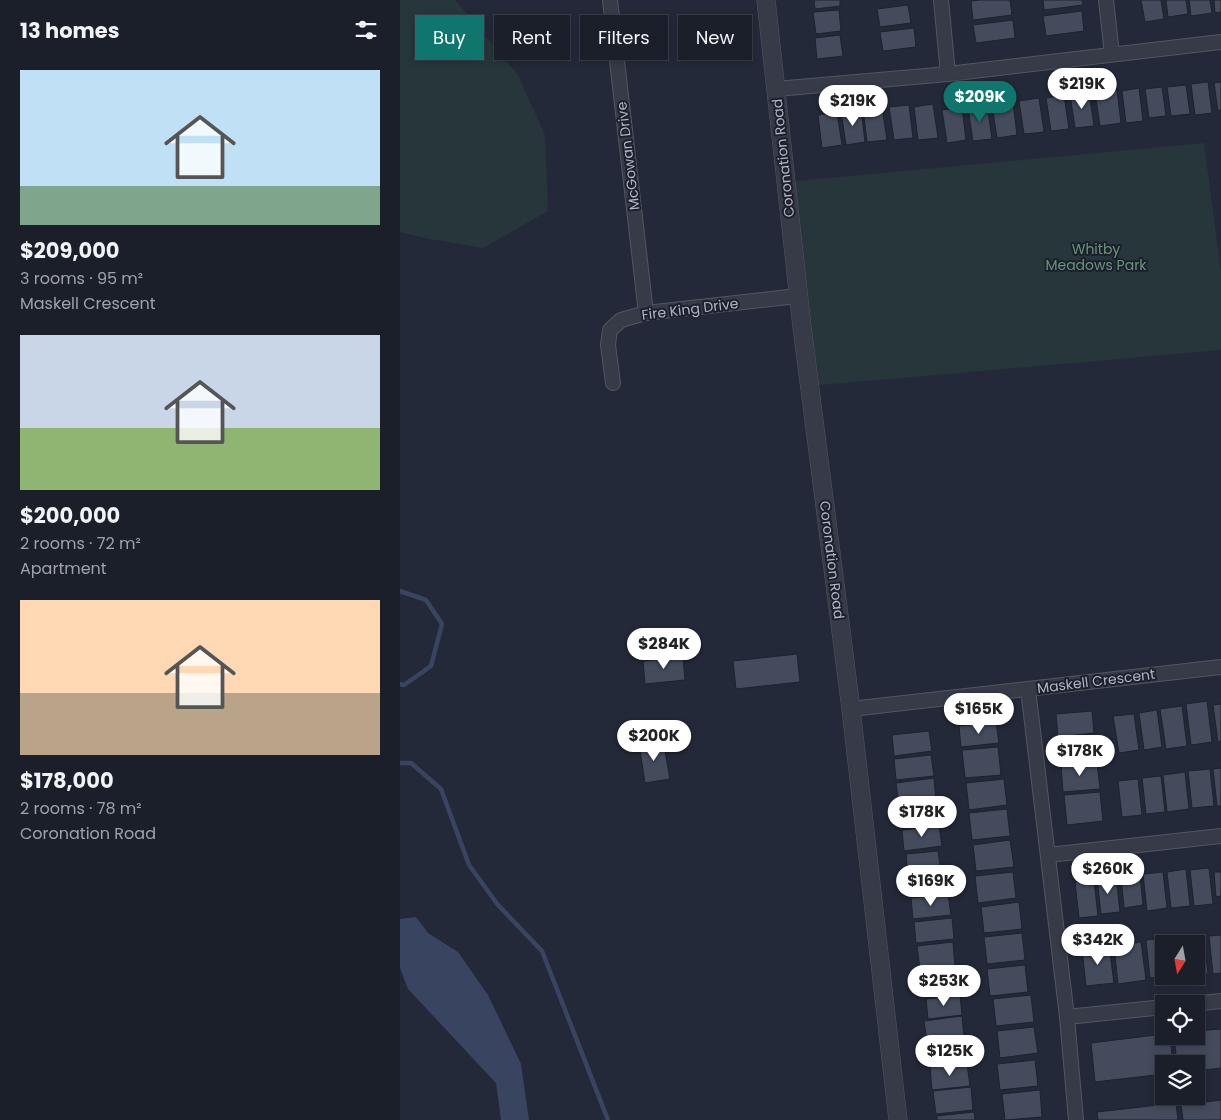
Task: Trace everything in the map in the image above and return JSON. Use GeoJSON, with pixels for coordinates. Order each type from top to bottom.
{"type":"FeatureCollection","features":[{"type":"Feature","properties":{"kind":"street","name":"McGowan Drive"},"geometry":{"type":"LineString","coordinates":[[610,0],[646,313]]}},
{"type":"Feature","properties":{"kind":"street","name":"Coronation Road"},"geometry":{"type":"LineString","coordinates":[[766,0],[798,296],[851,709],[898,1120]]}},
{"type":"Feature","properties":{"kind":"street"},"geometry":{"type":"LineString","coordinates":[[941,0],[948,74]]}},
{"type":"Feature","properties":{"kind":"street"},"geometry":{"type":"LineString","coordinates":[[1106,0],[1112,54]]}},
{"type":"Feature","properties":{"kind":"street"},"geometry":{"type":"LineString","coordinates":[[776,90],[948,74],[1221,42]]}},
{"type":"Feature","properties":{"kind":"street","name":"Fire King Drive"},"geometry":{"type":"LineString","coordinates":[[613,383],[608,345],[610,330],[621,320],[646,313],[798,296]]}},
{"type":"Feature","properties":{"kind":"street","name":"Maskell Crescent"},"geometry":{"type":"LineString","coordinates":[[851,709],[1221,667]]}},
{"type":"Feature","properties":{"kind":"street"},"geometry":{"type":"LineString","coordinates":[[1028,689],[1067,1017],[1076,1120]]}},
{"type":"Feature","properties":{"kind":"street"},"geometry":{"type":"LineString","coordinates":[[1048,855],[1221,836]]}},
{"type":"Feature","properties":{"kind":"street"},"geometry":{"type":"LineString","coordinates":[[1205,1003],[1221,1001]]}},
{"type":"Feature","properties":{"kind":"street"},"geometry":{"type":"LineString","coordinates":[[1067,1017],[1155,1008]]}},
{"type":"Feature","properties":{"kind":"green space"},"geometry":{"type":"Polygon","coordinates":[[[400,0],[455,0],[468,15],[415,15],[415,60],[484,60],[484,35],[494,46],[494,60],[505,60],[518,75],[545,135],[548,211],[483,248],[400,232],[400,0]]]}},
{"type":"Feature","properties":{"kind":"green space","name":"Whitby Meadows Park"},"geometry":{"type":"Polygon","coordinates":[[[1204,143],[1221,272],[1221,350],[809,386],[786,182],[1204,143]]]}},
{"type":"Feature","properties":{"kind":"water"},"geometry":{"type":"Polygon","coordinates":[[[416,917],[428,933],[458,952],[488,995],[521,1064],[529,1120],[501,1120],[496,1083],[408,989],[400,968],[400,919],[416,917]]]}},
{"type":"Feature","properties":{"kind":"building"},"geometry":{"type":"Polygon","coordinates":[[[814,0],[840,0],[840,6],[815,9],[814,0]]]}},
{"type":"Feature","properties":{"kind":"building"},"geometry":{"type":"Polygon","coordinates":[[[1010,0],[1012,15],[973,20],[971,1],[1010,0]]]}},
{"type":"Feature","properties":{"kind":"building"},"geometry":{"type":"Polygon","coordinates":[[[1043,0],[1082,0],[1083,5],[1044,10],[1043,0]]]}},
{"type":"Feature","properties":{"kind":"building"},"geometry":{"type":"Polygon","coordinates":[[[1141,0],[1161,0],[1164,19],[1145,22],[1141,0]]]}},
{"type":"Feature","properties":{"kind":"building"},"geometry":{"type":"Polygon","coordinates":[[[1166,0],[1186,0],[1188,14],[1168,17],[1166,0]]]}},
{"type":"Feature","properties":{"kind":"building"},"geometry":{"type":"Polygon","coordinates":[[[1189,0],[1210,0],[1212,13],[1191,16],[1189,0]]]}},
{"type":"Feature","properties":{"kind":"building"},"geometry":{"type":"Polygon","coordinates":[[[1214,0],[1221,0],[1221,12],[1215,13],[1214,0]]]}},
{"type":"Feature","properties":{"kind":"building"},"geometry":{"type":"Polygon","coordinates":[[[908,5],[911,23],[880,27],[877,9],[908,5]]]}},
{"type":"Feature","properties":{"kind":"building"},"geometry":{"type":"Polygon","coordinates":[[[839,10],[841,31],[816,34],[813,12],[839,10]]]}},
{"type":"Feature","properties":{"kind":"building"},"geometry":{"type":"Polygon","coordinates":[[[1082,11],[1084,31],[1046,36],[1043,16],[1082,11]]]}},
{"type":"Feature","properties":{"kind":"building"},"geometry":{"type":"Polygon","coordinates":[[[1013,20],[1015,38],[976,43],[973,25],[1013,20]]]}},
{"type":"Feature","properties":{"kind":"building"},"geometry":{"type":"Polygon","coordinates":[[[914,28],[916,47],[883,51],[880,32],[914,28]]]}},
{"type":"Feature","properties":{"kind":"building"},"geometry":{"type":"Polygon","coordinates":[[[840,35],[843,56],[817,59],[815,38],[840,35]]]}},
{"type":"Feature","properties":{"kind":"building"},"geometry":{"type":"Polygon","coordinates":[[[1208,82],[1212,113],[1195,115],[1191,84],[1208,82]]]}},
{"type":"Feature","properties":{"kind":"building"},"geometry":{"type":"Polygon","coordinates":[[[1221,82],[1221,110],[1218,111],[1214,83],[1221,82]]]}},
{"type":"Feature","properties":{"kind":"building"},"geometry":{"type":"Polygon","coordinates":[[[1186,85],[1190,114],[1171,116],[1167,87],[1186,85]]]}},
{"type":"Feature","properties":{"kind":"building"},"geometry":{"type":"Polygon","coordinates":[[[1162,87],[1166,116],[1149,118],[1145,89],[1162,87]]]}},
{"type":"Feature","properties":{"kind":"building"},"geometry":{"type":"Polygon","coordinates":[[[1139,88],[1143,121],[1126,123],[1122,91],[1139,88]]]}},
{"type":"Feature","properties":{"kind":"building"},"geometry":{"type":"Polygon","coordinates":[[[1117,90],[1121,123],[1100,126],[1095,93],[1117,90]]]}},
{"type":"Feature","properties":{"kind":"building"},"geometry":{"type":"Polygon","coordinates":[[[1089,92],[1094,126],[1075,128],[1070,94],[1089,92]]]}},
{"type":"Feature","properties":{"kind":"building"},"geometry":{"type":"Polygon","coordinates":[[[1064,95],[1069,129],[1051,131],[1046,98],[1064,95]]]}},
{"type":"Feature","properties":{"kind":"building"},"geometry":{"type":"Polygon","coordinates":[[[1039,98],[1044,132],[1024,134],[1019,101],[1039,98]]]}},
{"type":"Feature","properties":{"kind":"building"},"geometry":{"type":"Polygon","coordinates":[[[1013,102],[1017,135],[997,138],[992,105],[1013,102]]]}},
{"type":"Feature","properties":{"kind":"building"},"geometry":{"type":"Polygon","coordinates":[[[933,104],[938,138],[918,140],[914,107],[933,104]]]}},
{"type":"Feature","properties":{"kind":"building"},"geometry":{"type":"Polygon","coordinates":[[[909,105],[913,138],[894,140],[889,107],[909,105]]]}},
{"type":"Feature","properties":{"kind":"building"},"geometry":{"type":"Polygon","coordinates":[[[987,105],[992,139],[973,141],[968,108],[987,105]]]}},
{"type":"Feature","properties":{"kind":"building"},"geometry":{"type":"Polygon","coordinates":[[[882,107],[887,140],[867,142],[863,109],[882,107]]]}},
{"type":"Feature","properties":{"kind":"building"},"geometry":{"type":"Polygon","coordinates":[[[962,107],[966,140],[947,143],[942,110],[962,107]]]}},
{"type":"Feature","properties":{"kind":"building"},"geometry":{"type":"Polygon","coordinates":[[[861,109],[865,142],[846,145],[841,111],[861,109]]]}},
{"type":"Feature","properties":{"kind":"building"},"geometry":{"type":"Polygon","coordinates":[[[837,112],[842,145],[822,148],[818,115],[837,112]]]}},
{"type":"Feature","properties":{"kind":"building"},"geometry":{"type":"Polygon","coordinates":[[[797,654],[800,682],[736,689],[733,661],[797,654]]]}},
{"type":"Feature","properties":{"kind":"building"},"geometry":{"type":"Polygon","coordinates":[[[683,657],[685,680],[645,684],[643,661],[683,657]]]}},
{"type":"Feature","properties":{"kind":"building"},"geometry":{"type":"Polygon","coordinates":[[[1207,701],[1212,742],[1191,745],[1186,704],[1207,701]]]}},
{"type":"Feature","properties":{"kind":"building"},"geometry":{"type":"Polygon","coordinates":[[[1221,704],[1221,741],[1218,742],[1213,705],[1221,704]]]}},
{"type":"Feature","properties":{"kind":"building"},"geometry":{"type":"Polygon","coordinates":[[[1182,706],[1187,746],[1166,749],[1160,709],[1182,706]]]}},
{"type":"Feature","properties":{"kind":"building"},"geometry":{"type":"Polygon","coordinates":[[[1157,710],[1162,747],[1144,750],[1139,713],[1157,710]]]}},
{"type":"Feature","properties":{"kind":"building"},"geometry":{"type":"Polygon","coordinates":[[[1092,711],[1094,733],[1058,737],[1056,714],[1092,711]]]}},
{"type":"Feature","properties":{"kind":"building"},"geometry":{"type":"Polygon","coordinates":[[[1134,714],[1139,750],[1119,753],[1113,716],[1134,714]]]}},
{"type":"Feature","properties":{"kind":"building"},"geometry":{"type":"Polygon","coordinates":[[[996,722],[999,743],[961,747],[959,726],[996,722]]]}},
{"type":"Feature","properties":{"kind":"building"},"geometry":{"type":"Polygon","coordinates":[[[929,731],[932,751],[894,756],[892,735],[929,731]]]}},
{"type":"Feature","properties":{"kind":"building"},"geometry":{"type":"Polygon","coordinates":[[[1095,737],[1097,759],[1061,763],[1059,740],[1095,737]]]}},
{"type":"Feature","properties":{"kind":"building"},"geometry":{"type":"Polygon","coordinates":[[[663,740],[670,779],[645,783],[639,744],[663,740]]]}},
{"type":"Feature","properties":{"kind":"building"},"geometry":{"type":"Polygon","coordinates":[[[998,747],[1001,775],[965,778],[962,750],[998,747]]]}},
{"type":"Feature","properties":{"kind":"building"},"geometry":{"type":"Polygon","coordinates":[[[931,755],[934,776],[896,780],[894,759],[931,755]]]}},
{"type":"Feature","properties":{"kind":"building"},"geometry":{"type":"Polygon","coordinates":[[[1097,762],[1100,789],[1063,792],[1061,765],[1097,762]]]}},
{"type":"Feature","properties":{"kind":"building"},"geometry":{"type":"Polygon","coordinates":[[[1221,768],[1221,806],[1217,806],[1213,769],[1221,768]]]}},
{"type":"Feature","properties":{"kind":"building"},"geometry":{"type":"Polygon","coordinates":[[[1210,769],[1214,806],[1192,808],[1188,771],[1210,769]]]}},
{"type":"Feature","properties":{"kind":"building"},"geometry":{"type":"Polygon","coordinates":[[[1185,772],[1189,809],[1167,812],[1163,775],[1185,772]]]}},
{"type":"Feature","properties":{"kind":"building"},"geometry":{"type":"Polygon","coordinates":[[[1161,776],[1165,812],[1146,814],[1142,778],[1161,776]]]}},
{"type":"Feature","properties":{"kind":"building"},"geometry":{"type":"Polygon","coordinates":[[[934,778],[936,801],[899,805],[896,783],[934,778]]]}},
{"type":"Feature","properties":{"kind":"building"},"geometry":{"type":"Polygon","coordinates":[[[1004,779],[1007,805],[969,810],[966,783],[1004,779]]]}},
{"type":"Feature","properties":{"kind":"building"},"geometry":{"type":"Polygon","coordinates":[[[1138,779],[1142,815],[1122,817],[1118,781],[1138,779]]]}},
{"type":"Feature","properties":{"kind":"building"},"geometry":{"type":"Polygon","coordinates":[[[1100,792],[1103,821],[1067,825],[1064,795],[1100,792]]]}},
{"type":"Feature","properties":{"kind":"building"},"geometry":{"type":"Polygon","coordinates":[[[938,803],[941,824],[903,828],[901,808],[938,803]]]}},
{"type":"Feature","properties":{"kind":"building"},"geometry":{"type":"Polygon","coordinates":[[[1007,809],[1010,836],[972,840],[969,813],[1007,809]]]}},
{"type":"Feature","properties":{"kind":"building"},"geometry":{"type":"Polygon","coordinates":[[[939,826],[942,846],[904,851],[902,830],[939,826]]]}},
{"type":"Feature","properties":{"kind":"building"},"geometry":{"type":"Polygon","coordinates":[[[1010,840],[1014,867],[976,871],[973,845],[1010,840]]]}},
{"type":"Feature","properties":{"kind":"building"},"geometry":{"type":"Polygon","coordinates":[[[938,851],[941,872],[908,875],[906,854],[938,851]]]}},
{"type":"Feature","properties":{"kind":"building"},"geometry":{"type":"Polygon","coordinates":[[[1209,868],[1213,904],[1194,906],[1190,870],[1209,868]]]}},
{"type":"Feature","properties":{"kind":"building"},"geometry":{"type":"Polygon","coordinates":[[[1186,869],[1190,906],[1171,908],[1167,872],[1186,869]]]}},
{"type":"Feature","properties":{"kind":"building"},"geometry":{"type":"Polygon","coordinates":[[[1013,872],[1016,898],[978,903],[975,876],[1013,872]]]}},
{"type":"Feature","properties":{"kind":"building"},"geometry":{"type":"Polygon","coordinates":[[[1163,872],[1167,908],[1147,911],[1143,874],[1163,872]]]}},
{"type":"Feature","properties":{"kind":"building"},"geometry":{"type":"Polygon","coordinates":[[[1214,872],[1221,872],[1221,896],[1216,897],[1214,872]]]}},
{"type":"Feature","properties":{"kind":"building"},"geometry":{"type":"Polygon","coordinates":[[[946,874],[948,892],[915,896],[912,877],[946,874]]]}},
{"type":"Feature","properties":{"kind":"building"},"geometry":{"type":"Polygon","coordinates":[[[1140,874],[1143,905],[1124,908],[1121,877],[1140,874]]]}},
{"type":"Feature","properties":{"kind":"building"},"geometry":{"type":"Polygon","coordinates":[[[1116,876],[1120,912],[1101,914],[1097,878],[1116,876]]]}},
{"type":"Feature","properties":{"kind":"building"},"geometry":{"type":"Polygon","coordinates":[[[1094,880],[1098,916],[1079,918],[1075,882],[1094,880]]]}},
{"type":"Feature","properties":{"kind":"building"},"geometry":{"type":"Polygon","coordinates":[[[948,894],[951,915],[913,919],[911,898],[948,894]]]}},
{"type":"Feature","properties":{"kind":"building"},"geometry":{"type":"Polygon","coordinates":[[[1019,902],[1022,929],[984,933],[981,907],[1019,902]]]}},
{"type":"Feature","properties":{"kind":"building"},"geometry":{"type":"Polygon","coordinates":[[[952,918],[954,939],[916,943],[914,922],[952,918]]]}},
{"type":"Feature","properties":{"kind":"building"},"geometry":{"type":"Polygon","coordinates":[[[1022,933],[1025,960],[987,964],[984,937],[1022,933]]]}},
{"type":"Feature","properties":{"kind":"building"},"geometry":{"type":"Polygon","coordinates":[[[1221,935],[1221,973],[1213,974],[1209,936],[1221,935]]]}},
{"type":"Feature","properties":{"kind":"building"},"geometry":{"type":"Polygon","coordinates":[[[1155,939],[1155,977],[1150,978],[1146,940],[1155,939]]]}},
{"type":"Feature","properties":{"kind":"building"},"geometry":{"type":"Polygon","coordinates":[[[953,942],[955,966],[920,970],[917,946],[953,942]]]}},
{"type":"Feature","properties":{"kind":"building"},"geometry":{"type":"Polygon","coordinates":[[[1141,942],[1146,980],[1118,984],[1114,946],[1141,942]]]}},
{"type":"Feature","properties":{"kind":"building"},"geometry":{"type":"Polygon","coordinates":[[[1109,945],[1114,983],[1086,986],[1082,949],[1109,945]]]}},
{"type":"Feature","properties":{"kind":"building"},"geometry":{"type":"Polygon","coordinates":[[[1205,946],[1208,974],[1205,974],[1205,946]]]}},
{"type":"Feature","properties":{"kind":"building"},"geometry":{"type":"Polygon","coordinates":[[[1025,965],[1028,992],[990,996],[987,969],[1025,965]]]}},
{"type":"Feature","properties":{"kind":"building"},"geometry":{"type":"Polygon","coordinates":[[[956,968],[958,992],[923,995],[921,971],[956,968]]]}},
{"type":"Feature","properties":{"kind":"building"},"geometry":{"type":"Polygon","coordinates":[[[960,995],[962,1015],[928,1019],[926,999],[960,995]]]}},
{"type":"Feature","properties":{"kind":"building"},"geometry":{"type":"Polygon","coordinates":[[[1031,995],[1034,1022],[996,1026],[993,999],[1031,995]]]}},
{"type":"Feature","properties":{"kind":"building"},"geometry":{"type":"Polygon","coordinates":[[[962,1016],[964,1037],[927,1041],[924,1021],[962,1016]]]}},
{"type":"Feature","properties":{"kind":"building"},"geometry":{"type":"Polygon","coordinates":[[[1034,1027],[1038,1053],[1000,1058],[997,1031],[1034,1027]]]}},
{"type":"Feature","properties":{"kind":"building"},"geometry":{"type":"Polygon","coordinates":[[[1221,1029],[1221,1068],[1205,1070],[1205,1055],[1176,1055],[1175,1045],[1205,1045],[1205,1030],[1221,1029]]]}},
{"type":"Feature","properties":{"kind":"building"},"geometry":{"type":"Polygon","coordinates":[[[1155,1035],[1155,1045],[1171,1045],[1172,1055],[1155,1055],[1155,1075],[1095,1082],[1091,1043],[1155,1035]]]}},
{"type":"Feature","properties":{"kind":"building"},"geometry":{"type":"Polygon","coordinates":[[[965,1039],[967,1059],[930,1064],[927,1043],[965,1039]]]}},
{"type":"Feature","properties":{"kind":"building"},"geometry":{"type":"Polygon","coordinates":[[[1035,1060],[1038,1086],[1000,1090],[997,1064],[1035,1060]]]}},
{"type":"Feature","properties":{"kind":"building"},"geometry":{"type":"Polygon","coordinates":[[[967,1063],[970,1086],[932,1090],[930,1067],[967,1063]]]}},
{"type":"Feature","properties":{"kind":"building"},"geometry":{"type":"Polygon","coordinates":[[[971,1087],[973,1110],[936,1114],[933,1091],[971,1087]]]}},
{"type":"Feature","properties":{"kind":"building"},"geometry":{"type":"Polygon","coordinates":[[[1040,1090],[1042,1117],[1005,1120],[1002,1094],[1040,1090]]]}},
{"type":"Feature","properties":{"kind":"building"},"geometry":{"type":"Polygon","coordinates":[[[1221,1100],[1221,1120],[1183,1120],[1181,1105],[1205,1105],[1205,1102],[1221,1100]]]}},
{"type":"Feature","properties":{"kind":"building"},"geometry":{"type":"Polygon","coordinates":[[[1158,1105],[1176,1105],[1178,1120],[1098,1120],[1097,1112],[1158,1105]]]}},
{"type":"Feature","properties":{"kind":"building"},"geometry":{"type":"Polygon","coordinates":[[[974,1112],[975,1120],[937,1120],[937,1116],[974,1112]]]}},
{"type":"Feature","properties":{"kind":"waterway"},"geometry":{"type":"LineString","coordinates":[[400,591],[426,600],[442,624],[431,666],[404,685],[400,684]]}},
{"type":"Feature","properties":{"kind":"waterway"},"geometry":{"type":"LineString","coordinates":[[400,763],[411,763],[441,789],[469,865],[498,905],[542,951],[608,1120]]}}]}
